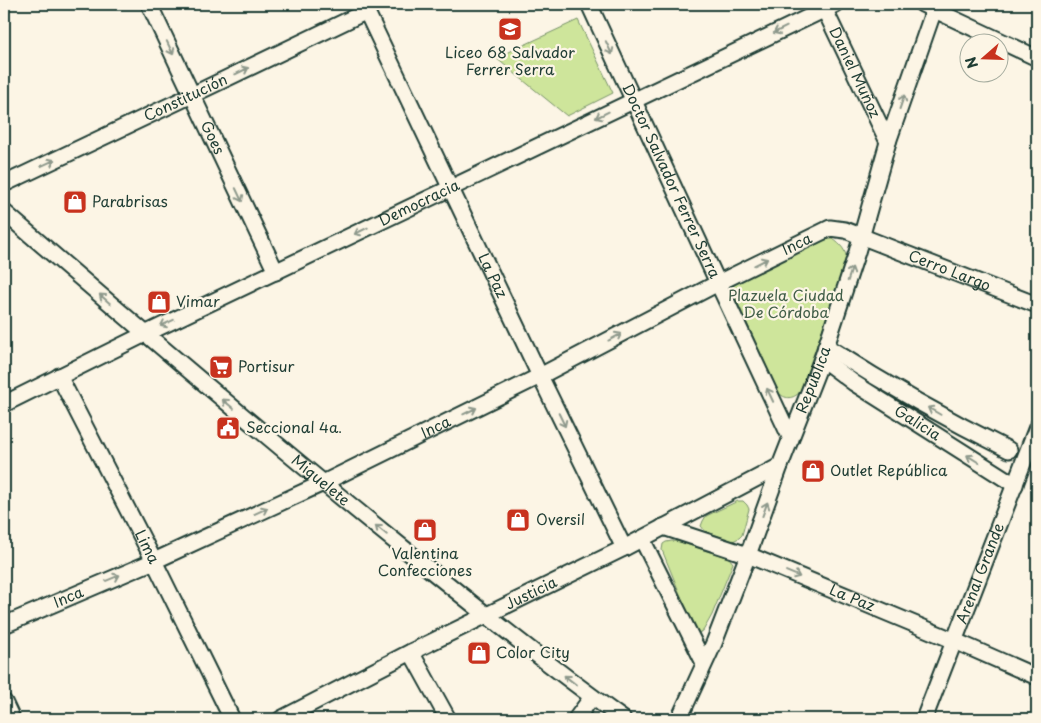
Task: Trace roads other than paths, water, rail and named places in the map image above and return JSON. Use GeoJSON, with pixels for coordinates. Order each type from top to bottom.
{"type":"FeatureCollection","features":[{"type":"Feature","properties":{"kind":"street","name":"Goes"},"geometry":{"type":"LineString","coordinates":[[149,4],[276,272]]}},
{"type":"Feature","properties":{"kind":"street","name":"Doctor Salvador Ferrer Serra"},"geometry":{"type":"LineString","coordinates":[[589,4],[791,439]]}},
{"type":"Feature","properties":{"kind":"street","name":"Democracia"},"geometry":{"type":"LineString","coordinates":[[4,404],[827,5]]}},
{"type":"Feature","properties":{"kind":"street","name":"Daniel Muñoz"},"geometry":{"type":"LineString","coordinates":[[827,5],[888,142]]}},
{"type":"Feature","properties":{"kind":"street","name":"República"},"geometry":{"type":"LineString","coordinates":[[679,719],[714,642],[824,353],[931,6]]}},
{"type":"Feature","properties":{"kind":"street"},"geometry":{"type":"LineString","coordinates":[[931,6],[1037,58]]}},
{"type":"Feature","properties":{"kind":"street","name":"Constitución"},"geometry":{"type":"LineString","coordinates":[[4,184],[192,95],[365,7]]}},
{"type":"Feature","properties":{"kind":"street","name":"La Paz"},"geometry":{"type":"LineString","coordinates":[[365,7],[624,548]]}},
{"type":"Feature","properties":{"kind":"street","name":"Miguelete"},"geometry":{"type":"LineString","coordinates":[[4,212],[145,334],[323,483],[487,616],[592,697],[624,719]]}},
{"type":"Feature","properties":{"kind":"street","name":"Inca"},"geometry":{"type":"LineString","coordinates":[[4,626],[323,483],[540,376],[718,283],[830,228],[845,230],[861,236]]}},
{"type":"Feature","properties":{"kind":"street","name":"Cerro Largo"},"geometry":{"type":"LineString","coordinates":[[861,236],[1037,305]]}},
{"type":"Feature","properties":{"kind":"street","name":"Galicia"},"geometry":{"type":"LineString","coordinates":[[824,353],[861,369],[960,426],[1009,450]]}},
{"type":"Feature","properties":{"kind":"street","name":"Galicia"},"geometry":{"type":"LineString","coordinates":[[824,353],[870,394],[1015,485]]}},
{"type":"Feature","properties":{"kind":"street","name":"Lima"},"geometry":{"type":"LineString","coordinates":[[59,376],[154,560],[232,719]]}},
{"type":"Feature","properties":{"kind":"street","name":"Arenal Grande"},"geometry":{"type":"LineString","coordinates":[[924,719],[1037,426]]}},
{"type":"Feature","properties":{"kind":"street","name":"Justicia"},"geometry":{"type":"LineString","coordinates":[[281,719],[411,652],[624,548],[780,466]]}},
{"type":"Feature","properties":{"kind":"street","name":"La Paz"},"geometry":{"type":"LineString","coordinates":[[664,527],[748,555],[1037,677]]}},
{"type":"Feature","properties":{"kind":"street"},"geometry":{"type":"LineString","coordinates":[[642,538],[704,663]]}},
{"type":"Feature","properties":{"kind":"street"},"geometry":{"type":"LineString","coordinates":[[411,652],[448,719]]}},
{"type":"Feature","properties":{"kind":"street"},"geometry":{"type":"LineString","coordinates":[[576,719],[592,697]]}},
{"type":"Feature","properties":{"kind":"street"},"geometry":{"type":"LineString","coordinates":[[4,702],[12,719]]}},
{"type":"Feature","properties":{"kind":"tunnel"},"geometry":{"type":"LineString","coordinates":[[1009,450],[1037,462]]}},
{"type":"Feature","properties":{"kind":"place","name":"Liceo 68 Salvador Ferrer Serra"},"geometry":{"type":"Point","coordinates":[510,29]}},
{"type":"Feature","properties":{"kind":"place","name":"Parabrisas"},"geometry":{"type":"Point","coordinates":[75,202]}},
{"type":"Feature","properties":{"kind":"place","name":"Vimar"},"geometry":{"type":"Point","coordinates":[159,302]}},
{"type":"Feature","properties":{"kind":"place","name":"Portisur"},"geometry":{"type":"Point","coordinates":[221,367]}},
{"type":"Feature","properties":{"kind":"place","name":"Seccional 4a."},"geometry":{"type":"Point","coordinates":[228,428]}},
{"type":"Feature","properties":{"kind":"place","name":"Outlet República"},"geometry":{"type":"Point","coordinates":[813,471]}},
{"type":"Feature","properties":{"kind":"place","name":"Oversil"},"geometry":{"type":"Point","coordinates":[518,520]}},
{"type":"Feature","properties":{"kind":"place","name":"Valentina Confecciones"},"geometry":{"type":"Point","coordinates":[425,530]}},
{"type":"Feature","properties":{"kind":"place","name":"Color City"},"geometry":{"type":"Point","coordinates":[479,653]}},
{"type":"Feature","properties":{"kind":"park label","name":"Plazuela Ciudad De Córdoba"},"geometry":{"type":"Point","coordinates":[786,304]}}]}
